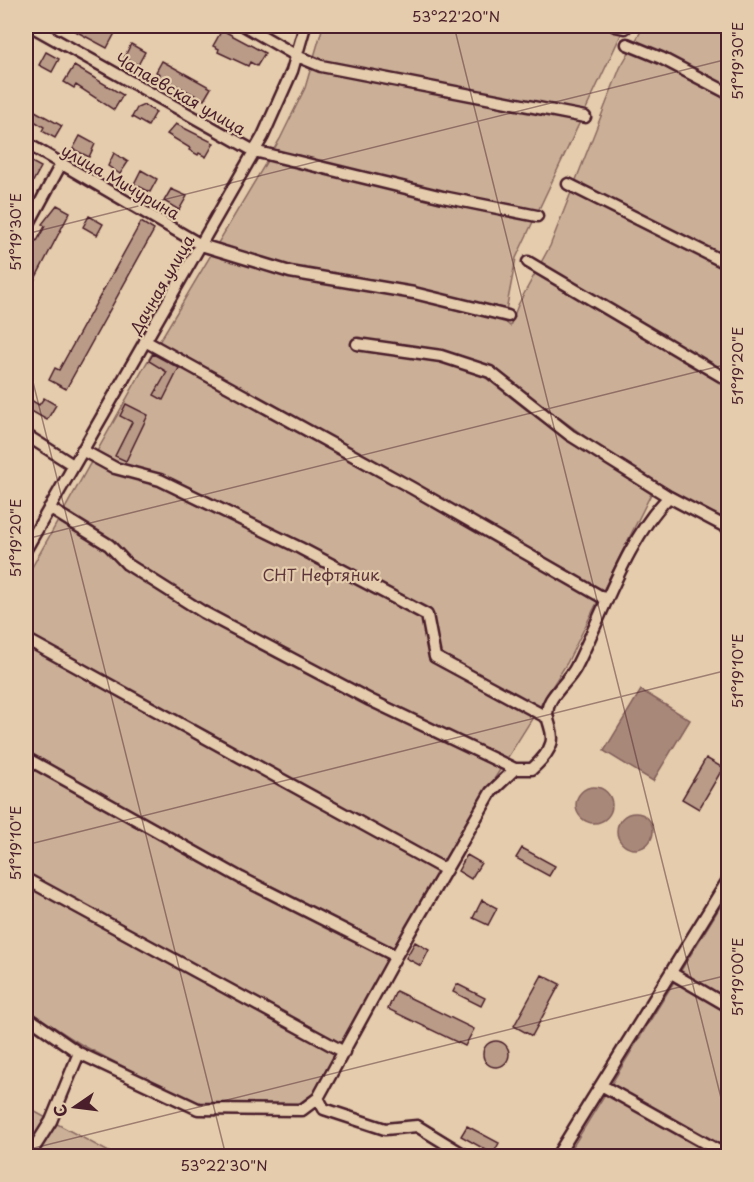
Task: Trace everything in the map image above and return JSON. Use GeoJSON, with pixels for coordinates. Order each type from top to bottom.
{"type":"FeatureCollection","features":[{"type":"Feature","properties":{"kind":"street","name":"Чапаевская улица"},"geometry":{"type":"LineString","coordinates":[[31,26],[254,152],[443,197],[537,216]]}},
{"type":"Feature","properties":{"kind":"street"},"geometry":{"type":"LineString","coordinates":[[245,26],[297,56],[321,66],[585,117]]}},
{"type":"Feature","properties":{"kind":"street","name":"Дачная улица"},"geometry":{"type":"LineString","coordinates":[[26,549],[254,152],[277,107],[297,56],[305,26]]}},
{"type":"Feature","properties":{"kind":"street"},"geometry":{"type":"LineString","coordinates":[[615,26],[627,26]]}},
{"type":"Feature","properties":{"kind":"street"},"geometry":{"type":"LineString","coordinates":[[627,44],[661,58],[729,93]]}},
{"type":"Feature","properties":{"kind":"street","name":"улица Мичурина"},"geometry":{"type":"LineString","coordinates":[[26,143],[201,245],[290,272],[414,293],[508,316]]}},
{"type":"Feature","properties":{"kind":"street"},"geometry":{"type":"LineString","coordinates":[[26,229],[61,164]]}},
{"type":"Feature","properties":{"kind":"street"},"geometry":{"type":"LineString","coordinates":[[568,184],[729,264]]}},
{"type":"Feature","properties":{"kind":"street"},"geometry":{"type":"LineString","coordinates":[[528,262],[729,380]]}},
{"type":"Feature","properties":{"kind":"street"},"geometry":{"type":"LineString","coordinates":[[145,341],[412,488],[607,600]]}},
{"type":"Feature","properties":{"kind":"street"},"geometry":{"type":"LineString","coordinates":[[357,344],[441,356],[490,372],[570,435],[669,497],[729,528]]}},
{"type":"Feature","properties":{"kind":"street"},"geometry":{"type":"LineString","coordinates":[[26,435],[73,465]]}},
{"type":"Feature","properties":{"kind":"street"},"geometry":{"type":"LineString","coordinates":[[82,450],[115,468],[160,480],[300,548],[427,615],[435,657],[548,717]]}},
{"type":"Feature","properties":{"kind":"street"},"geometry":{"type":"LineString","coordinates":[[49,508],[109,545],[127,564],[203,612],[370,700],[515,769],[532,769],[548,755],[554,738],[548,717],[550,701],[575,669],[607,600],[654,511],[669,497]]}},
{"type":"Feature","properties":{"kind":"street"},"geometry":{"type":"LineString","coordinates":[[26,639],[447,870]]}},
{"type":"Feature","properties":{"kind":"street"},"geometry":{"type":"LineString","coordinates":[[26,758],[241,878],[396,956]]}},
{"type":"Feature","properties":{"kind":"street"},"geometry":{"type":"LineString","coordinates":[[26,1016],[79,1053],[198,1109],[302,1110],[318,1098],[396,956],[491,792],[515,769]]}},
{"type":"Feature","properties":{"kind":"street"},"geometry":{"type":"LineString","coordinates":[[26,879],[344,1052]]}},
{"type":"Feature","properties":{"kind":"street"},"geometry":{"type":"LineString","coordinates":[[557,1156],[673,974],[716,897],[729,880]]}},
{"type":"Feature","properties":{"kind":"street"},"geometry":{"type":"LineString","coordinates":[[673,974],[729,1006]]}},
{"type":"Feature","properties":{"kind":"street"},"geometry":{"type":"LineString","coordinates":[[29,1156],[51,1122],[79,1053]]}},
{"type":"Feature","properties":{"kind":"street"},"geometry":{"type":"LineString","coordinates":[[601,1085],[728,1156]]}},
{"type":"Feature","properties":{"kind":"street"},"geometry":{"type":"LineString","coordinates":[[318,1098],[324,1109],[385,1129],[417,1126],[466,1156]]}},
{"type":"Feature","properties":{"kind":"green space","name":"СНТ Нефтяник"},"geometry":{"type":"Polygon","coordinates":[[[323,26],[625,26],[516,258],[504,321],[510,326],[518,305],[550,246],[620,68],[644,26],[728,26],[728,524],[609,454],[490,367],[486,378],[537,418],[651,494],[567,663],[471,816],[315,1092],[298,1104],[200,1103],[176,1094],[82,1045],[26,1009],[26,578],[146,364],[280,139],[305,88],[323,26]]]}},
{"type":"Feature","properties":{"kind":"green space"},"geometry":{"type":"Polygon","coordinates":[[[728,894],[728,1156],[567,1156],[728,894]]]}},
{"type":"Feature","properties":{"kind":"green space"},"geometry":{"type":"Polygon","coordinates":[[[26,1107],[109,1152],[107,1156],[26,1156],[26,1107]]]}},
{"type":"Feature","properties":{"kind":"shaded area"},"geometry":{"type":"Polygon","coordinates":[[[641,690],[690,720],[653,781],[604,751],[641,690]]]}},
{"type":"Feature","properties":{"kind":"shaded area"},"geometry":{"type":"Polygon","coordinates":[[[594,787],[607,792],[612,805],[607,818],[594,823],[581,818],[576,805],[581,792],[594,787]]]}},
{"type":"Feature","properties":{"kind":"shaded area"},"geometry":{"type":"Polygon","coordinates":[[[635,813],[648,818],[653,831],[648,844],[635,849],[622,844],[617,831],[622,818],[635,813]]]}},
{"type":"Feature","properties":{"kind":"building"},"geometry":{"type":"Polygon","coordinates":[[[66,26],[100,26],[115,33],[107,48],[66,26]]]}},
{"type":"Feature","properties":{"kind":"building"},"geometry":{"type":"Polygon","coordinates":[[[222,30],[265,53],[257,66],[250,62],[248,66],[218,52],[219,49],[213,46],[222,30]]]}},
{"type":"Feature","properties":{"kind":"building"},"geometry":{"type":"Polygon","coordinates":[[[131,44],[145,52],[138,65],[124,58],[131,44]]]}},
{"type":"Feature","properties":{"kind":"building"},"geometry":{"type":"Polygon","coordinates":[[[46,52],[59,59],[52,72],[39,65],[46,52]]]}},
{"type":"Feature","properties":{"kind":"building"},"geometry":{"type":"Polygon","coordinates":[[[162,61],[211,88],[204,100],[158,76],[160,74],[156,72],[162,61]]]}},
{"type":"Feature","properties":{"kind":"building"},"geometry":{"type":"Polygon","coordinates":[[[74,66],[123,95],[114,110],[76,85],[74,88],[64,82],[74,66]]]}},
{"type":"Feature","properties":{"kind":"building"},"geometry":{"type":"Polygon","coordinates":[[[144,105],[156,112],[148,126],[132,117],[137,108],[144,105]]]}},
{"type":"Feature","properties":{"kind":"building"},"geometry":{"type":"Polygon","coordinates":[[[26,106],[62,126],[55,138],[42,131],[44,127],[26,116],[26,106]]]}},
{"type":"Feature","properties":{"kind":"building"},"geometry":{"type":"Polygon","coordinates":[[[176,124],[214,143],[206,157],[189,150],[190,148],[167,134],[176,124]]]}},
{"type":"Feature","properties":{"kind":"building"},"geometry":{"type":"Polygon","coordinates":[[[80,136],[95,144],[89,157],[73,149],[80,136]]]}},
{"type":"Feature","properties":{"kind":"building"},"geometry":{"type":"Polygon","coordinates":[[[114,153],[128,162],[120,174],[108,166],[114,153]]]}},
{"type":"Feature","properties":{"kind":"building"},"geometry":{"type":"Polygon","coordinates":[[[26,159],[41,167],[26,194],[26,159]]]}},
{"type":"Feature","properties":{"kind":"building"},"geometry":{"type":"Polygon","coordinates":[[[141,170],[157,179],[150,192],[134,184],[141,170]]]}},
{"type":"Feature","properties":{"kind":"building"},"geometry":{"type":"Polygon","coordinates":[[[171,189],[187,196],[179,210],[164,201],[171,189]]]}},
{"type":"Feature","properties":{"kind":"building"},"geometry":{"type":"Polygon","coordinates":[[[57,205],[70,212],[26,292],[26,263],[34,248],[29,246],[33,238],[37,241],[45,226],[42,224],[57,205]]]}},
{"type":"Feature","properties":{"kind":"building"},"geometry":{"type":"Polygon","coordinates":[[[89,216],[103,224],[97,235],[83,227],[89,216]]]}},
{"type":"Feature","properties":{"kind":"building"},"geometry":{"type":"Polygon","coordinates":[[[141,222],[154,230],[66,389],[49,380],[55,368],[59,370],[141,222]]]}},
{"type":"Feature","properties":{"kind":"building"},"geometry":{"type":"Polygon","coordinates":[[[153,354],[179,368],[163,400],[154,395],[167,372],[149,361],[153,354]]]}},
{"type":"Feature","properties":{"kind":"building"},"geometry":{"type":"Polygon","coordinates":[[[26,397],[39,405],[44,398],[56,405],[47,420],[26,408],[26,397]]]}},
{"type":"Feature","properties":{"kind":"building"},"geometry":{"type":"Polygon","coordinates":[[[126,404],[148,415],[126,461],[115,456],[132,422],[120,416],[126,404]]]}},
{"type":"Feature","properties":{"kind":"building"},"geometry":{"type":"Polygon","coordinates":[[[706,758],[723,768],[699,809],[682,799],[706,758]]]}},
{"type":"Feature","properties":{"kind":"building"},"geometry":{"type":"Polygon","coordinates":[[[522,848],[555,866],[549,876],[516,858],[522,848]]]}},
{"type":"Feature","properties":{"kind":"building"},"geometry":{"type":"Polygon","coordinates":[[[467,855],[481,863],[471,879],[458,871],[467,855]]]}},
{"type":"Feature","properties":{"kind":"building"},"geometry":{"type":"Polygon","coordinates":[[[482,900],[497,908],[488,925],[473,918],[482,900]]]}},
{"type":"Feature","properties":{"kind":"building"},"geometry":{"type":"Polygon","coordinates":[[[415,942],[429,950],[421,966],[406,958],[415,942]]]}},
{"type":"Feature","properties":{"kind":"building"},"geometry":{"type":"Polygon","coordinates":[[[542,975],[560,984],[532,1036],[514,1026],[542,975]]]}},
{"type":"Feature","properties":{"kind":"building"},"geometry":{"type":"Polygon","coordinates":[[[457,984],[485,998],[481,1006],[453,992],[457,984]]]}},
{"type":"Feature","properties":{"kind":"building"},"geometry":{"type":"Polygon","coordinates":[[[396,991],[474,1029],[465,1046],[388,1009],[396,991]]]}},
{"type":"Feature","properties":{"kind":"building"},"geometry":{"type":"Polygon","coordinates":[[[496,1041],[505,1045],[509,1054],[505,1063],[496,1067],[487,1063],[483,1054],[487,1045],[496,1041]]]}},
{"type":"Feature","properties":{"kind":"building"},"geometry":{"type":"Polygon","coordinates":[[[467,1126],[499,1143],[493,1154],[461,1136],[467,1126]]]}}]}
